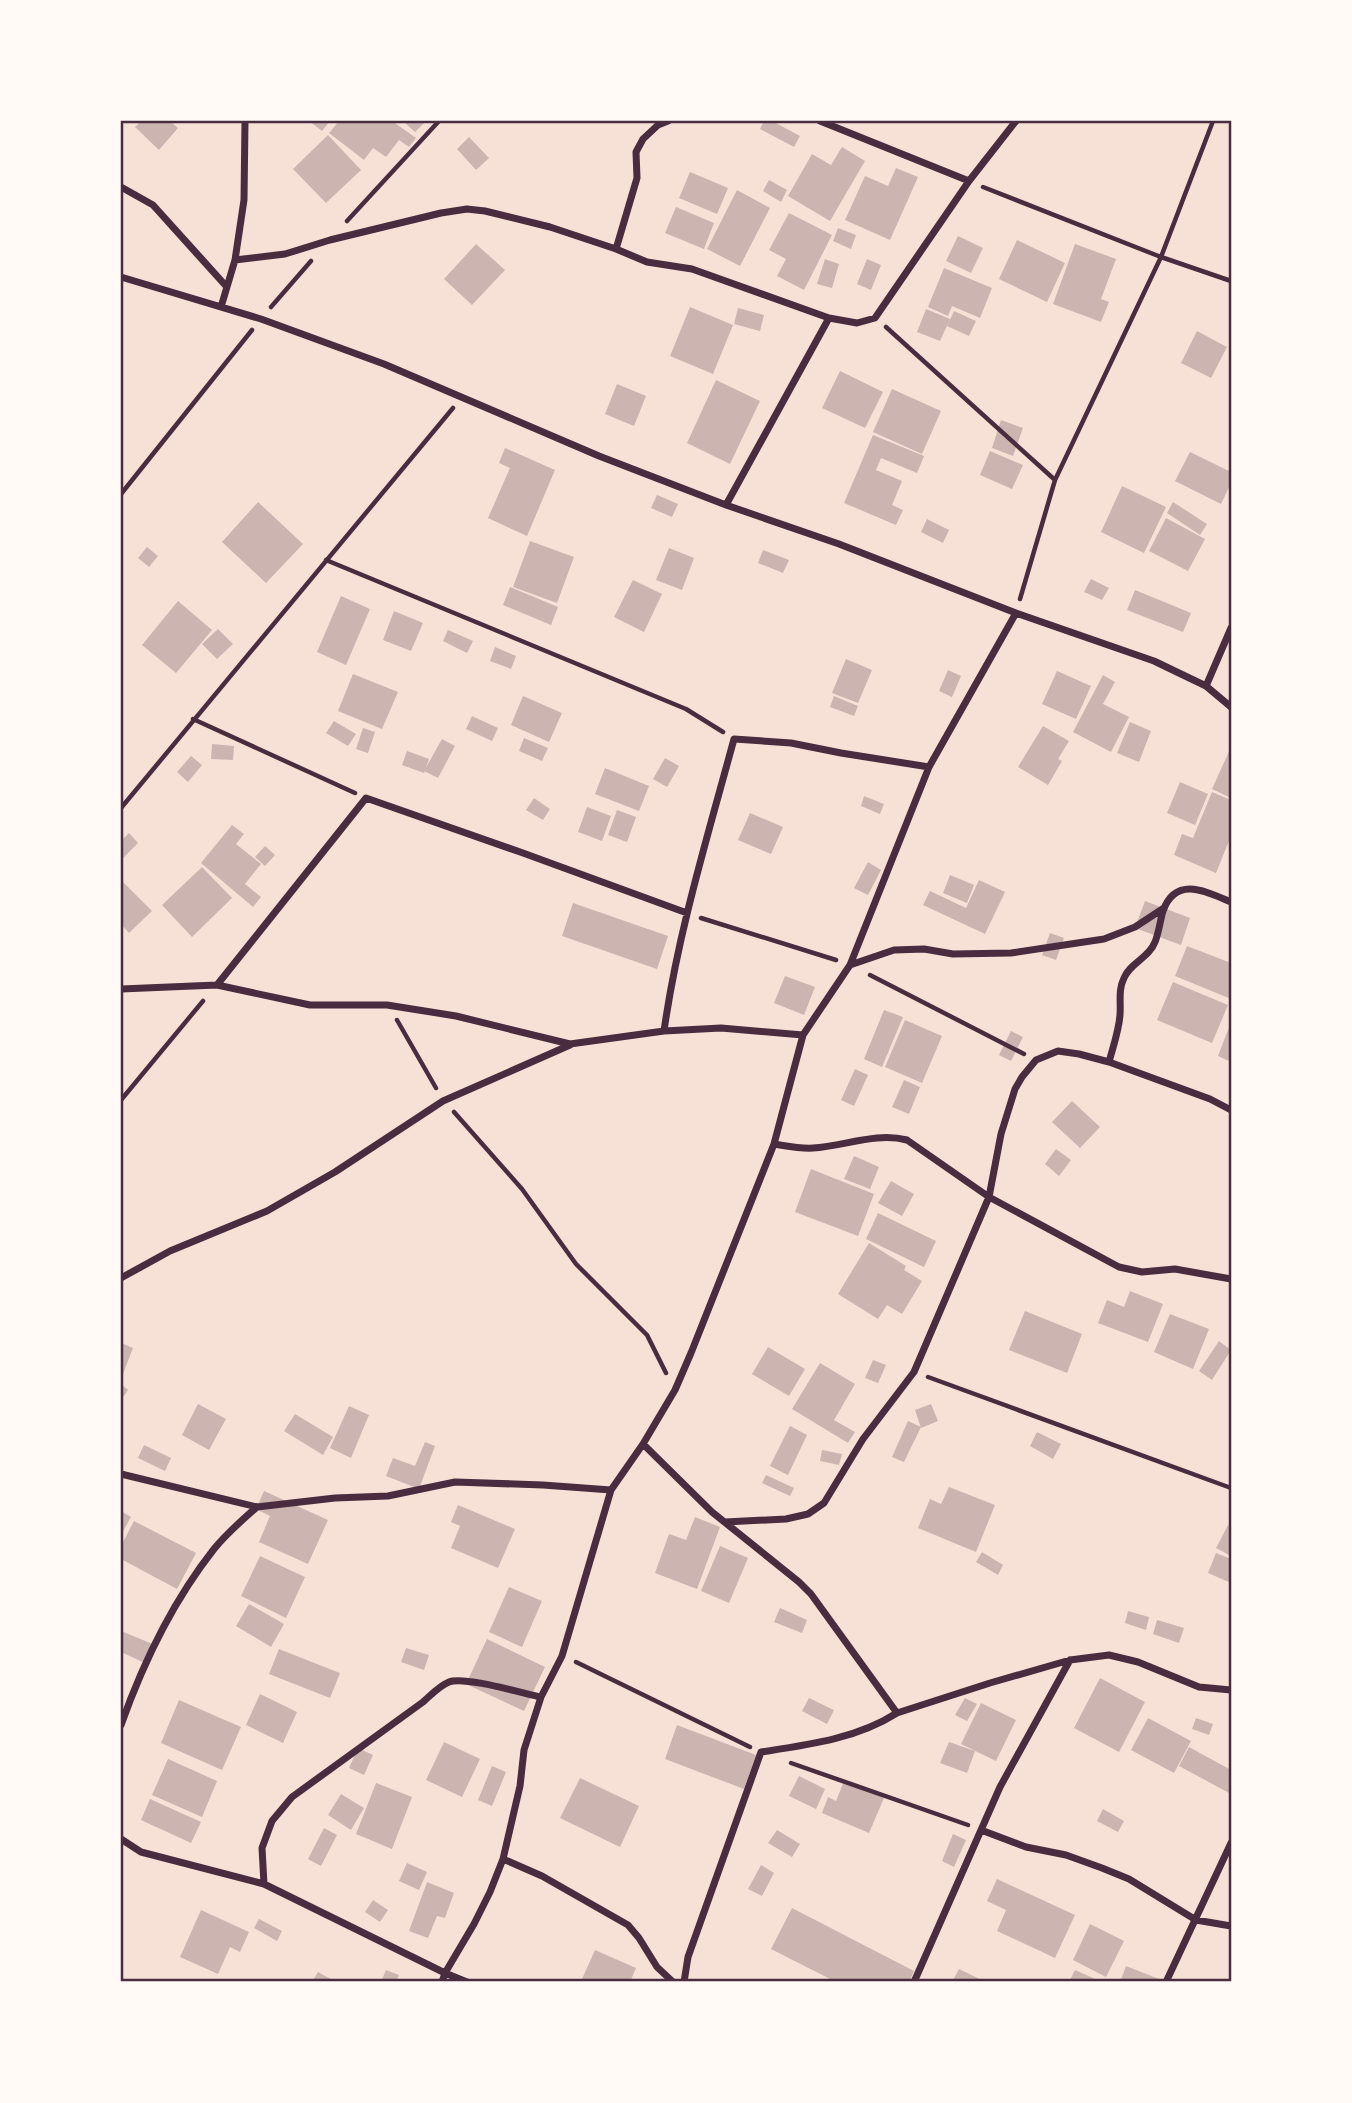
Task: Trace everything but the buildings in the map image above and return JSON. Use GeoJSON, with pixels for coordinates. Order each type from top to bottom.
{"type":"FeatureCollection","features":[{"type":"Feature","properties":{"kind":"street"},"geometry":{"type":"LineString","coordinates":[[221,307],[235,260],[244,200],[245,121]]}},
{"type":"Feature","properties":{"kind":"street"},"geometry":{"type":"LineString","coordinates":[[617,249],[637,177],[636,152],[643,139],[658,125],[667,121]]}},
{"type":"Feature","properties":{"kind":"street"},"geometry":{"type":"LineString","coordinates":[[820,121],[969,181]]}},
{"type":"Feature","properties":{"kind":"street"},"geometry":{"type":"LineString","coordinates":[[235,260],[285,254],[330,240],[467,209],[550,227],[647,262],[692,270],[829,318],[857,323],[874,317],[969,181],[1016,121]]}},
{"type":"Feature","properties":{"kind":"street"},"geometry":{"type":"LineString","coordinates":[[121,187],[153,205],[226,286]]}},
{"type":"Feature","properties":{"kind":"street"},"geometry":{"type":"LineString","coordinates":[[121,277],[261,318],[384,364],[599,456],[726,505],[839,544],[1016,613],[1154,661],[1206,686],[1231,707]]}},
{"type":"Feature","properties":{"kind":"street"},"geometry":{"type":"LineString","coordinates":[[726,505],[829,318]]}},
{"type":"Feature","properties":{"kind":"street"},"geometry":{"type":"LineString","coordinates":[[442,1982],[485,1902],[503,1859],[520,1786],[524,1750],[541,1697],[562,1656],[611,1490],[643,1444],[675,1390],[774,1144],[803,1035],[850,965],[929,766],[1016,613]]}},
{"type":"Feature","properties":{"kind":"street"},"geometry":{"type":"LineString","coordinates":[[1206,686],[1231,628]]}},
{"type":"Feature","properties":{"kind":"street"},"geometry":{"type":"LineString","coordinates":[[664,1031],[670,985],[687,913],[734,738],[791,743],[929,766]]}},
{"type":"Feature","properties":{"kind":"street"},"geometry":{"type":"LineString","coordinates":[[217,985],[366,798],[687,913]]}},
{"type":"Feature","properties":{"kind":"street"},"geometry":{"type":"LineString","coordinates":[[850,965],[894,950],[924,949],[953,954],[1011,953],[1104,939],[1135,927],[1164,908],[1175,893],[1187,888],[1231,902]]}},
{"type":"Feature","properties":{"kind":"street"},"geometry":{"type":"LineString","coordinates":[[1109,1062],[1121,1017],[1120,989],[1124,975],[1146,956],[1155,943],[1164,908]]}},
{"type":"Feature","properties":{"kind":"street"},"geometry":{"type":"LineString","coordinates":[[121,989],[217,985],[310,1004],[387,1004],[456,1016],[570,1044]]}},
{"type":"Feature","properties":{"kind":"street"},"geometry":{"type":"LineString","coordinates":[[121,1278],[170,1251],[267,1211],[335,1172],[443,1101],[570,1044],[664,1031],[722,1028],[803,1035]]}},
{"type":"Feature","properties":{"kind":"street"},"geometry":{"type":"LineString","coordinates":[[725,1522],[786,1519],[808,1514],[824,1503],[863,1439],[914,1372],[989,1197],[1001,1134],[1015,1089],[1036,1060],[1058,1051],[1079,1054],[1109,1062],[1210,1099],[1231,1110]]}},
{"type":"Feature","properties":{"kind":"street"},"geometry":{"type":"LineString","coordinates":[[774,1144],[811,1148],[893,1136],[907,1140],[989,1197],[1119,1267],[1142,1272],[1175,1269],[1231,1279]]}},
{"type":"Feature","properties":{"kind":"street"},"geometry":{"type":"LineString","coordinates":[[643,1444],[725,1522],[811,1594],[897,1713]]}},
{"type":"Feature","properties":{"kind":"street"},"geometry":{"type":"LineString","coordinates":[[121,1474],[257,1507],[335,1498],[388,1496],[455,1482],[611,1490]]}},
{"type":"Feature","properties":{"kind":"street"},"geometry":{"type":"LineString","coordinates":[[121,1725],[149,1654],[200,1569],[234,1527],[257,1507]]}},
{"type":"Feature","properties":{"kind":"street"},"geometry":{"type":"LineString","coordinates":[[684,1982],[691,1948],[761,1752],[839,1738],[878,1726],[897,1713],[1070,1660],[1109,1655],[1138,1662],[1199,1687],[1231,1690]]}},
{"type":"Feature","properties":{"kind":"street"},"geometry":{"type":"LineString","coordinates":[[914,1982],[1000,1787],[1070,1660]]}},
{"type":"Feature","properties":{"kind":"street"},"geometry":{"type":"LineString","coordinates":[[264,1884],[262,1848],[272,1821],[292,1797],[437,1689],[451,1681],[465,1681],[541,1697]]}},
{"type":"Feature","properties":{"kind":"street"},"geometry":{"type":"LineString","coordinates":[[121,1694],[130,1698]]}},
{"type":"Feature","properties":{"kind":"street"},"geometry":{"type":"LineString","coordinates":[[981,1830],[1026,1847],[1066,1855],[1102,1868],[1129,1879],[1196,1920],[1231,1926]]}},
{"type":"Feature","properties":{"kind":"street"},"geometry":{"type":"LineString","coordinates":[[121,1839],[141,1852],[264,1884],[467,1982]]}},
{"type":"Feature","properties":{"kind":"street"},"geometry":{"type":"LineString","coordinates":[[1167,1982],[1231,1843]]}},
{"type":"Feature","properties":{"kind":"street"},"geometry":{"type":"LineString","coordinates":[[503,1859],[542,1876],[628,1925],[657,1967],[673,1982]]}},
{"type":"Feature","properties":{"kind":"path"},"geometry":{"type":"LineString","coordinates":[[121,494],[261,318],[439,121]]}},
{"type":"Feature","properties":{"kind":"path"},"geometry":{"type":"LineString","coordinates":[[1016,613],[1055,480],[1161,257],[1213,121]]}},
{"type":"Feature","properties":{"kind":"path"},"geometry":{"type":"LineString","coordinates":[[969,181],[1161,257],[1231,281]]}},
{"type":"Feature","properties":{"kind":"path"},"geometry":{"type":"LineString","coordinates":[[874,317],[1055,480]]}},
{"type":"Feature","properties":{"kind":"path"},"geometry":{"type":"LineString","coordinates":[[121,808],[463,396]]}},
{"type":"Feature","properties":{"kind":"path"},"geometry":{"type":"LineString","coordinates":[[326,560],[686,709],[734,738]]}},
{"type":"Feature","properties":{"kind":"path"},"geometry":{"type":"LineString","coordinates":[[193,719],[366,798]]}},
{"type":"Feature","properties":{"kind":"path"},"geometry":{"type":"LineString","coordinates":[[687,913],[850,965],[1036,1060]]}},
{"type":"Feature","properties":{"kind":"path"},"geometry":{"type":"LineString","coordinates":[[121,1100],[217,985]]}},
{"type":"Feature","properties":{"kind":"path"},"geometry":{"type":"LineString","coordinates":[[387,1004],[443,1101],[522,1189],[576,1264],[647,1335],[675,1390]]}},
{"type":"Feature","properties":{"kind":"path"},"geometry":{"type":"LineString","coordinates":[[914,1372],[1231,1488]]}}]}
